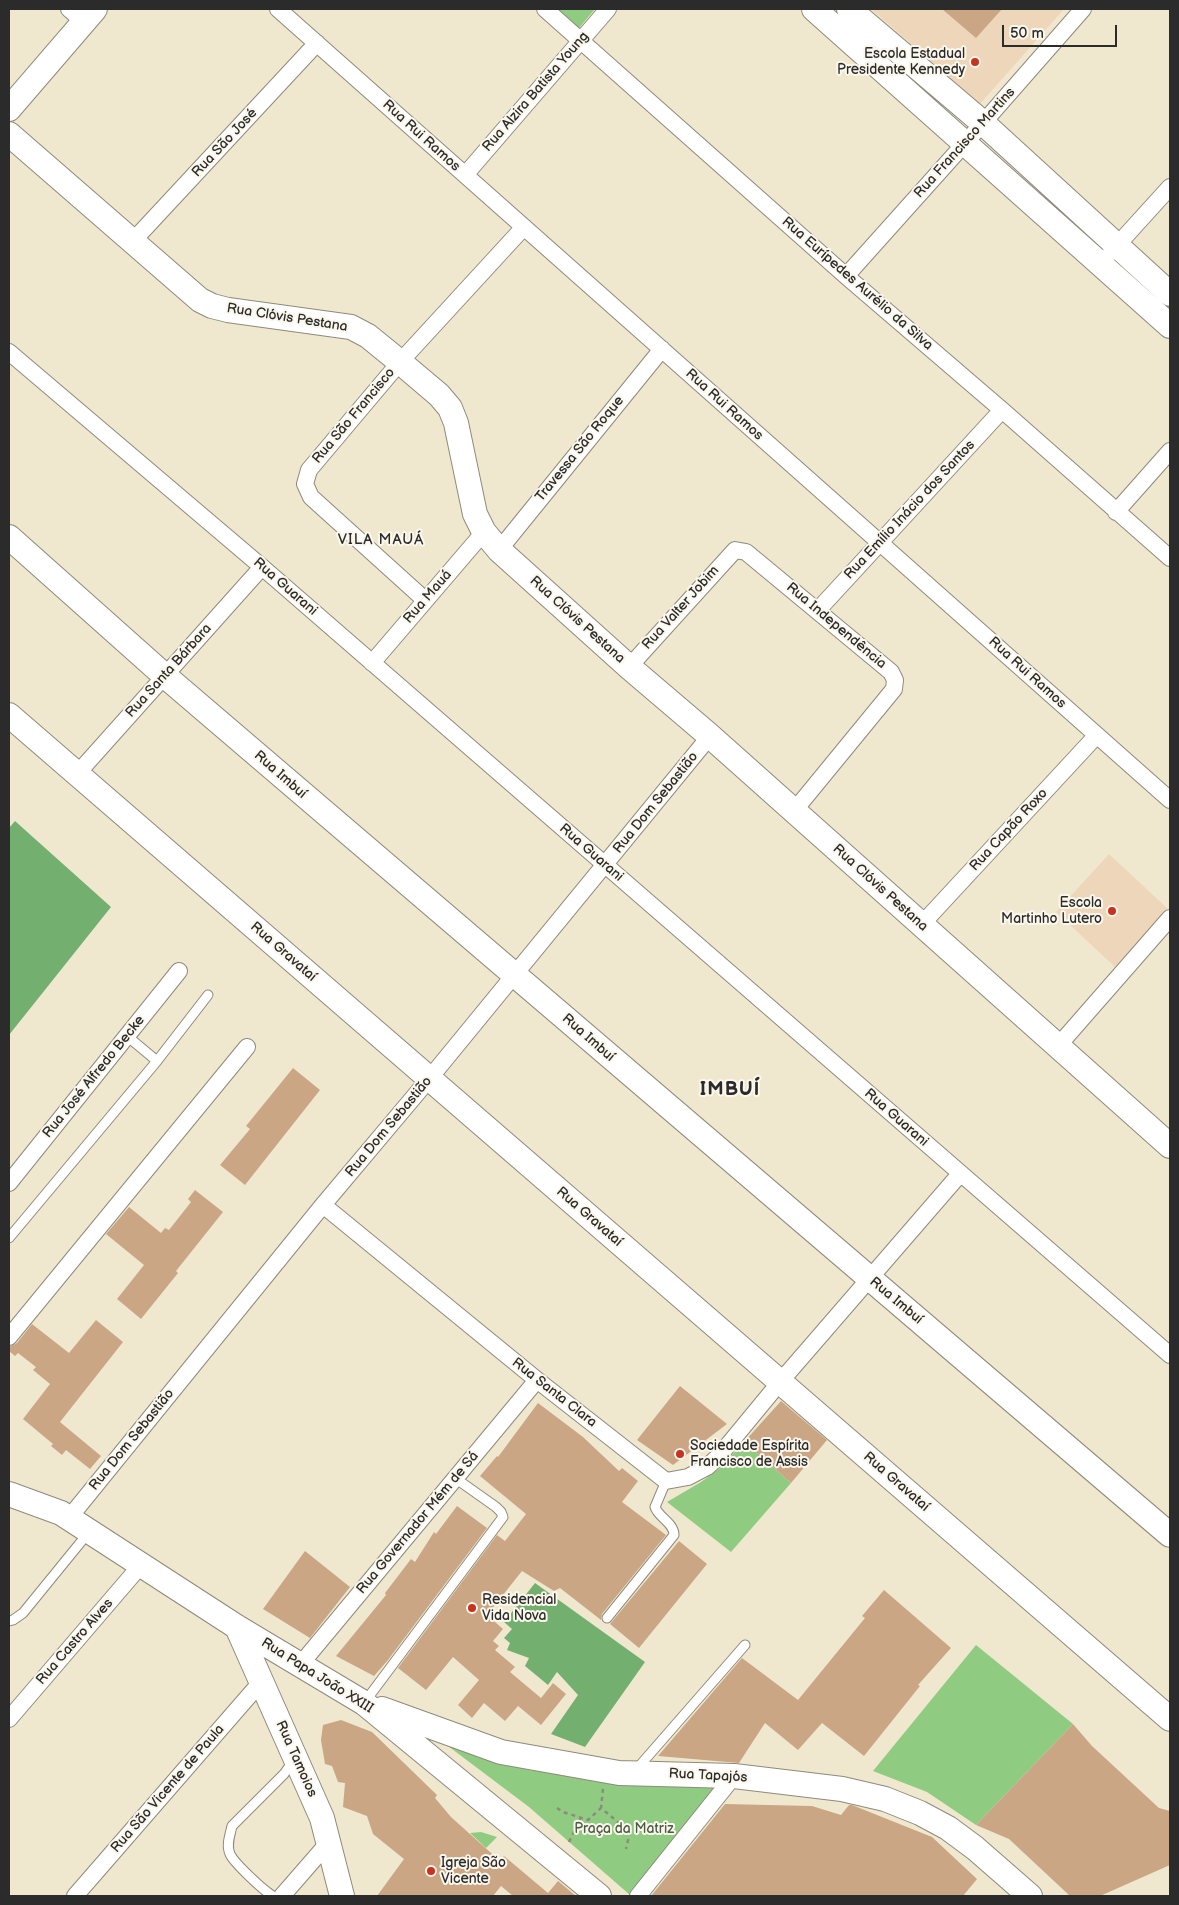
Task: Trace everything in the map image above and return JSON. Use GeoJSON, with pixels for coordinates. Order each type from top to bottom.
{"type":"FeatureCollection","features":[{"type":"Feature","properties":{"kind":"street","name":"Rua Rui Ramos"},"geometry":{"type":"LineString","coordinates":[[278,9],[1170,800]]}},
{"type":"Feature","properties":{"kind":"street","name":"Rua Eurípedes Aurélio da Silva"},"geometry":{"type":"LineString","coordinates":[[545,9],[846,276],[1170,558]]}},
{"type":"Feature","properties":{"kind":"street","name":"Rua Alzira Batista Young"},"geometry":{"type":"LineString","coordinates":[[465,175],[608,9]]}},
{"type":"Feature","properties":{"kind":"street"},"geometry":{"type":"LineString","coordinates":[[814,9],[1170,326]]}},
{"type":"Feature","properties":{"kind":"street"},"geometry":{"type":"LineString","coordinates":[[849,9],[984,123],[1170,294]]}},
{"type":"Feature","properties":{"kind":"street","name":"Rua Francisco Martins"},"geometry":{"type":"LineString","coordinates":[[846,276],[984,123],[1083,9]]}},
{"type":"Feature","properties":{"kind":"street"},"geometry":{"type":"LineString","coordinates":[[9,109],[83,13]]}},
{"type":"Feature","properties":{"kind":"street","name":"Rua São José"},"geometry":{"type":"LineString","coordinates":[[132,242],[317,43]]}},
{"type":"Feature","properties":{"kind":"street","name":"Rua Clóvis Pestana"},"geometry":{"type":"LineString","coordinates":[[9,134],[200,300],[212,306],[228,310],[351,327],[368,336],[400,362],[450,408],[456,423],[475,514],[492,541],[629,667],[710,736],[1170,1146]]}},
{"type":"Feature","properties":{"kind":"street"},"geometry":{"type":"LineString","coordinates":[[1101,264],[1170,187]]}},
{"type":"Feature","properties":{"kind":"street","name":"Rua São Francisco"},"geometry":{"type":"LineString","coordinates":[[425,600],[310,497],[305,484],[309,470],[400,362],[524,227]]}},
{"type":"Feature","properties":{"kind":"street","name":"Travessa São Roque"},"geometry":{"type":"LineString","coordinates":[[492,541],[662,349]]}},
{"type":"Feature","properties":{"kind":"street","name":"Rua Guarani"},"geometry":{"type":"LineString","coordinates":[[9,352],[262,567],[1170,1355]]}},
{"type":"Feature","properties":{"kind":"street","name":"Rua Emílio Inácio dos Santos"},"geometry":{"type":"LineString","coordinates":[[818,610],[1002,410]]}},
{"type":"Feature","properties":{"kind":"street"},"geometry":{"type":"LineString","coordinates":[[1116,512],[1170,452]]}},
{"type":"Feature","properties":{"kind":"street","name":"Rua Imbuí"},"geometry":{"type":"LineString","coordinates":[[9,538],[165,676],[1170,1535]]}},
{"type":"Feature","properties":{"kind":"street","name":"Rua Mauá"},"geometry":{"type":"LineString","coordinates":[[372,663],[425,600],[492,541]]}},
{"type":"Feature","properties":{"kind":"street","name":"Rua Valter Jobim"},"geometry":{"type":"LineString","coordinates":[[629,667],[735,550]]}},
{"type":"Feature","properties":{"kind":"street","name":"Rua Independência"},"geometry":{"type":"LineString","coordinates":[[735,550],[746,552],[818,610],[891,672],[896,680],[894,689],[794,811]]}},
{"type":"Feature","properties":{"kind":"street","name":"Rua Santa Bárbara"},"geometry":{"type":"LineString","coordinates":[[77,774],[262,567]]}},
{"type":"Feature","properties":{"kind":"street","name":"Rua Gravataí"},"geometry":{"type":"LineString","coordinates":[[9,715],[1170,1720]]}},
{"type":"Feature","properties":{"kind":"street","name":"Rua Capão Roxo"},"geometry":{"type":"LineString","coordinates":[[922,924],[1097,735]]}},
{"type":"Feature","properties":{"kind":"street","name":"Rua Dom Sebastião"},"geometry":{"type":"LineString","coordinates":[[69,1518],[322,1205],[429,1079],[710,736]]}},
{"type":"Feature","properties":{"kind":"street"},"geometry":{"type":"LineString","coordinates":[[1058,1046],[1170,918]]}},
{"type":"Feature","properties":{"kind":"street","name":"Rua José Alfredo Becke"},"geometry":{"type":"LineString","coordinates":[[9,1183],[179,971]]}},
{"type":"Feature","properties":{"kind":"street"},"geometry":{"type":"LineString","coordinates":[[9,1337],[247,1047]]}},
{"type":"Feature","properties":{"kind":"street"},"geometry":{"type":"LineString","coordinates":[[666,1481],[688,1477],[707,1466],[719,1456],[780,1382],[960,1174]]}},
{"type":"Feature","properties":{"kind":"street","name":"Rua Santa Clara"},"geometry":{"type":"LineString","coordinates":[[322,1205],[537,1380],[666,1481]]}},
{"type":"Feature","properties":{"kind":"street","name":"Rua Governador Mém de Sá"},"geometry":{"type":"LineString","coordinates":[[300,1665],[537,1380]]}},
{"type":"Feature","properties":{"kind":"street","name":"Rua Papa João XXIII"},"geometry":{"type":"LineString","coordinates":[[9,1494],[61,1513],[237,1627],[364,1703],[600,1896]]}},
{"type":"Feature","properties":{"kind":"street","name":"Rua Castro Alves"},"geometry":{"type":"LineString","coordinates":[[9,1719],[141,1565]]}},
{"type":"Feature","properties":{"kind":"street","name":"Rua Tamoios"},"geometry":{"type":"LineString","coordinates":[[237,1627],[322,1818],[340,1895]]}},
{"type":"Feature","properties":{"kind":"street","name":"Rua São Vicente de Paula"},"geometry":{"type":"LineString","coordinates":[[75,1896],[261,1682]]}},
{"type":"Feature","properties":{"kind":"street","name":"Rua Tapajós"},"geometry":{"type":"LineString","coordinates":[[364,1703],[501,1752],[619,1773],[734,1776],[842,1789],[884,1799],[948,1828],[975,1848],[1030,1896]]}},
{"type":"Feature","properties":{"kind":"street"},"geometry":{"type":"LineString","coordinates":[[638,1896],[734,1776]]}},
{"type":"Feature","properties":{"kind":"street"},"geometry":{"type":"LineString","coordinates":[[282,1896],[329,1842]]}},
{"type":"Feature","properties":{"kind":"lane"},"geometry":{"type":"LineString","coordinates":[[9,1238],[156,1061],[208,995]]}},
{"type":"Feature","properties":{"kind":"lane"},"geometry":{"type":"LineString","coordinates":[[127,1036],[156,1061]]}},
{"type":"Feature","properties":{"kind":"lane"},"geometry":{"type":"LineString","coordinates":[[364,1703],[503,1518],[501,1512],[496,1507],[455,1478]]}},
{"type":"Feature","properties":{"kind":"lane"},"geometry":{"type":"LineString","coordinates":[[607,1618],[674,1535],[673,1528],[657,1514],[655,1506],[666,1481]]}},
{"type":"Feature","properties":{"kind":"lane"},"geometry":{"type":"LineString","coordinates":[[9,1621],[22,1613],[89,1531]]}},
{"type":"Feature","properties":{"kind":"lane"},"geometry":{"type":"LineString","coordinates":[[632,1773],[745,1645]]}},
{"type":"Feature","properties":{"kind":"lane"},"geometry":{"type":"LineString","coordinates":[[272,1896],[263,1890],[230,1854],[229,1836],[232,1826],[284,1774],[295,1758]]}},
{"type":"Feature","properties":{"kind":"path"},"geometry":{"type":"LineString","coordinates":[[557,1808],[588,1820],[601,1808],[603,1782]]}},
{"type":"Feature","properties":{"kind":"path"},"geometry":{"type":"LineString","coordinates":[[601,1808],[630,1832],[626,1849]]}},
{"type":"Feature","properties":{"kind":"path"},"geometry":{"type":"LineString","coordinates":[[569,1842],[581,1817]]}},
{"type":"Feature","properties":{"kind":"shaded area","name":"Escola Estadual Presidente Kennedy"},"geometry":{"type":"Polygon","coordinates":[[[871,9],[1064,9],[980,104],[871,9]]]}},
{"type":"Feature","properties":{"kind":"shaded area","name":"Escola Martinho Lutero"},"geometry":{"type":"Polygon","coordinates":[[[1109,854],[1168,909],[1115,967],[1056,912],[1109,854]]]}},
{"type":"Feature","properties":{"kind":"green space"},"geometry":{"type":"Polygon","coordinates":[[[558,9],[595,9],[579,28],[558,9]]]}},
{"type":"Feature","properties":{"kind":"green space"},"geometry":{"type":"Polygon","coordinates":[[[15,821],[111,907],[9,1035],[9,828],[15,821]]]}},
{"type":"Feature","properties":{"kind":"green space"},"geometry":{"type":"Polygon","coordinates":[[[744,1442],[791,1483],[731,1552],[667,1502],[701,1482],[720,1468],[744,1442]]]}},
{"type":"Feature","properties":{"kind":"green space"},"geometry":{"type":"Polygon","coordinates":[[[535,1583],[645,1662],[585,1747],[551,1734],[578,1695],[557,1672],[548,1685],[525,1666],[529,1658],[507,1650],[510,1643],[504,1638],[512,1629],[504,1622],[535,1583]]]}},
{"type":"Feature","properties":{"kind":"green space"},"geometry":{"type":"Polygon","coordinates":[[[976,1645],[1073,1724],[976,1825],[927,1792],[873,1771],[976,1645]]]}},
{"type":"Feature","properties":{"kind":"green space","name":"Praça da Matriz"},"geometry":{"type":"Polygon","coordinates":[[[448,1746],[529,1770],[615,1783],[717,1784],[630,1895],[529,1807],[448,1746]]]}},
{"type":"Feature","properties":{"kind":"green space"},"geometry":{"type":"Polygon","coordinates":[[[481,1832],[497,1837],[486,1848],[470,1833],[481,1832]]]}},
{"type":"Feature","properties":{"kind":"building"},"geometry":{"type":"Polygon","coordinates":[[[942,9],[1002,9],[976,38],[942,9]]]}},
{"type":"Feature","properties":{"kind":"building"},"geometry":{"type":"Polygon","coordinates":[[[293,1068],[320,1090],[245,1185],[220,1165],[250,1129],[246,1126],[293,1068]]]}},
{"type":"Feature","properties":{"kind":"building"},"geometry":{"type":"Polygon","coordinates":[[[195,1190],[223,1212],[141,1319],[117,1299],[144,1265],[106,1234],[129,1207],[161,1233],[165,1228],[169,1230],[191,1202],[188,1199],[195,1190]]]}},
{"type":"Feature","properties":{"kind":"building"},"geometry":{"type":"Polygon","coordinates":[[[96,1320],[123,1342],[60,1422],[101,1456],[90,1469],[66,1450],[62,1455],[51,1446],[53,1444],[23,1419],[50,1384],[33,1370],[36,1367],[18,1353],[15,1356],[9,1351],[9,1347],[17,1343],[32,1324],[69,1353],[96,1320]]]}},
{"type":"Feature","properties":{"kind":"building"},"geometry":{"type":"Polygon","coordinates":[[[680,1386],[727,1424],[673,1465],[637,1440],[680,1386]]]}},
{"type":"Feature","properties":{"kind":"building"},"geometry":{"type":"Polygon","coordinates":[[[781,1401],[827,1440],[791,1483],[744,1442],[781,1401]]]}},
{"type":"Feature","properties":{"kind":"building"},"geometry":{"type":"Polygon","coordinates":[[[538,1403],[583,1437],[619,1471],[622,1468],[638,1481],[622,1502],[666,1535],[602,1614],[601,1620],[560,1588],[554,1591],[522,1571],[487,1615],[503,1629],[493,1641],[499,1646],[495,1650],[515,1667],[510,1672],[541,1698],[553,1683],[566,1694],[541,1725],[518,1706],[505,1721],[484,1703],[472,1718],[458,1705],[479,1680],[453,1657],[426,1690],[398,1668],[497,1535],[505,1541],[526,1514],[480,1476],[498,1457],[538,1403]]]}},
{"type":"Feature","properties":{"kind":"building"},"geometry":{"type":"Polygon","coordinates":[[[457,1506],[487,1528],[388,1660],[374,1676],[336,1656],[386,1595],[385,1593],[411,1559],[415,1562],[434,1532],[436,1534],[457,1506]]]}},
{"type":"Feature","properties":{"kind":"building"},"geometry":{"type":"Polygon","coordinates":[[[679,1541],[707,1564],[639,1648],[610,1624],[679,1541]]]}},
{"type":"Feature","properties":{"kind":"building"},"geometry":{"type":"Polygon","coordinates":[[[305,1551],[350,1587],[310,1638],[263,1609],[305,1551]]]}},
{"type":"Feature","properties":{"kind":"building"},"geometry":{"type":"Polygon","coordinates":[[[884,1590],[951,1648],[918,1685],[920,1686],[864,1756],[822,1723],[798,1750],[765,1723],[739,1763],[658,1756],[742,1658],[798,1700],[865,1618],[862,1616],[884,1590]]]}},
{"type":"Feature","properties":{"kind":"building"},"geometry":{"type":"Polygon","coordinates":[[[341,1720],[372,1732],[437,1795],[435,1798],[451,1817],[500,1861],[504,1856],[548,1893],[558,1881],[576,1896],[513,1896],[501,1886],[493,1896],[377,1896],[404,1859],[373,1834],[367,1816],[343,1807],[345,1783],[338,1782],[332,1766],[325,1764],[321,1740],[323,1725],[341,1720]]]}},
{"type":"Feature","properties":{"kind":"building"},"geometry":{"type":"Polygon","coordinates":[[[1073,1724],[1092,1746],[1159,1808],[1170,1811],[1170,1865],[1100,1896],[1070,1896],[1009,1839],[976,1825],[1073,1724]]]}},
{"type":"Feature","properties":{"kind":"building"},"geometry":{"type":"Polygon","coordinates":[[[725,1804],[812,1806],[841,1815],[849,1805],[852,1805],[932,1837],[977,1879],[963,1896],[651,1896],[725,1804]]]}},
{"type":"Feature","properties":{"kind":"place","name":"Escola Estadual Presidente Kennedy"},"geometry":{"type":"Point","coordinates":[975,62]}},
{"type":"Feature","properties":{"kind":"place","name":"Escola Martinho Lutero"},"geometry":{"type":"Point","coordinates":[1112,911]}},
{"type":"Feature","properties":{"kind":"place","name":"Sociedade Espírita Francisco de Assis"},"geometry":{"type":"Point","coordinates":[680,1454]}},
{"type":"Feature","properties":{"kind":"place","name":"Residencial Vida Nova"},"geometry":{"type":"Point","coordinates":[472,1608]}},
{"type":"Feature","properties":{"kind":"place","name":"Igreja São Vicente"},"geometry":{"type":"Point","coordinates":[431,1871]}},
{"type":"Feature","properties":{"kind":"district","name":"VILA MAUÁ"},"geometry":{"type":"Point","coordinates":[381,540]}},
{"type":"Feature","properties":{"kind":"district","name":"IMBUÍ"},"geometry":{"type":"Point","coordinates":[730,1090]}}]}
